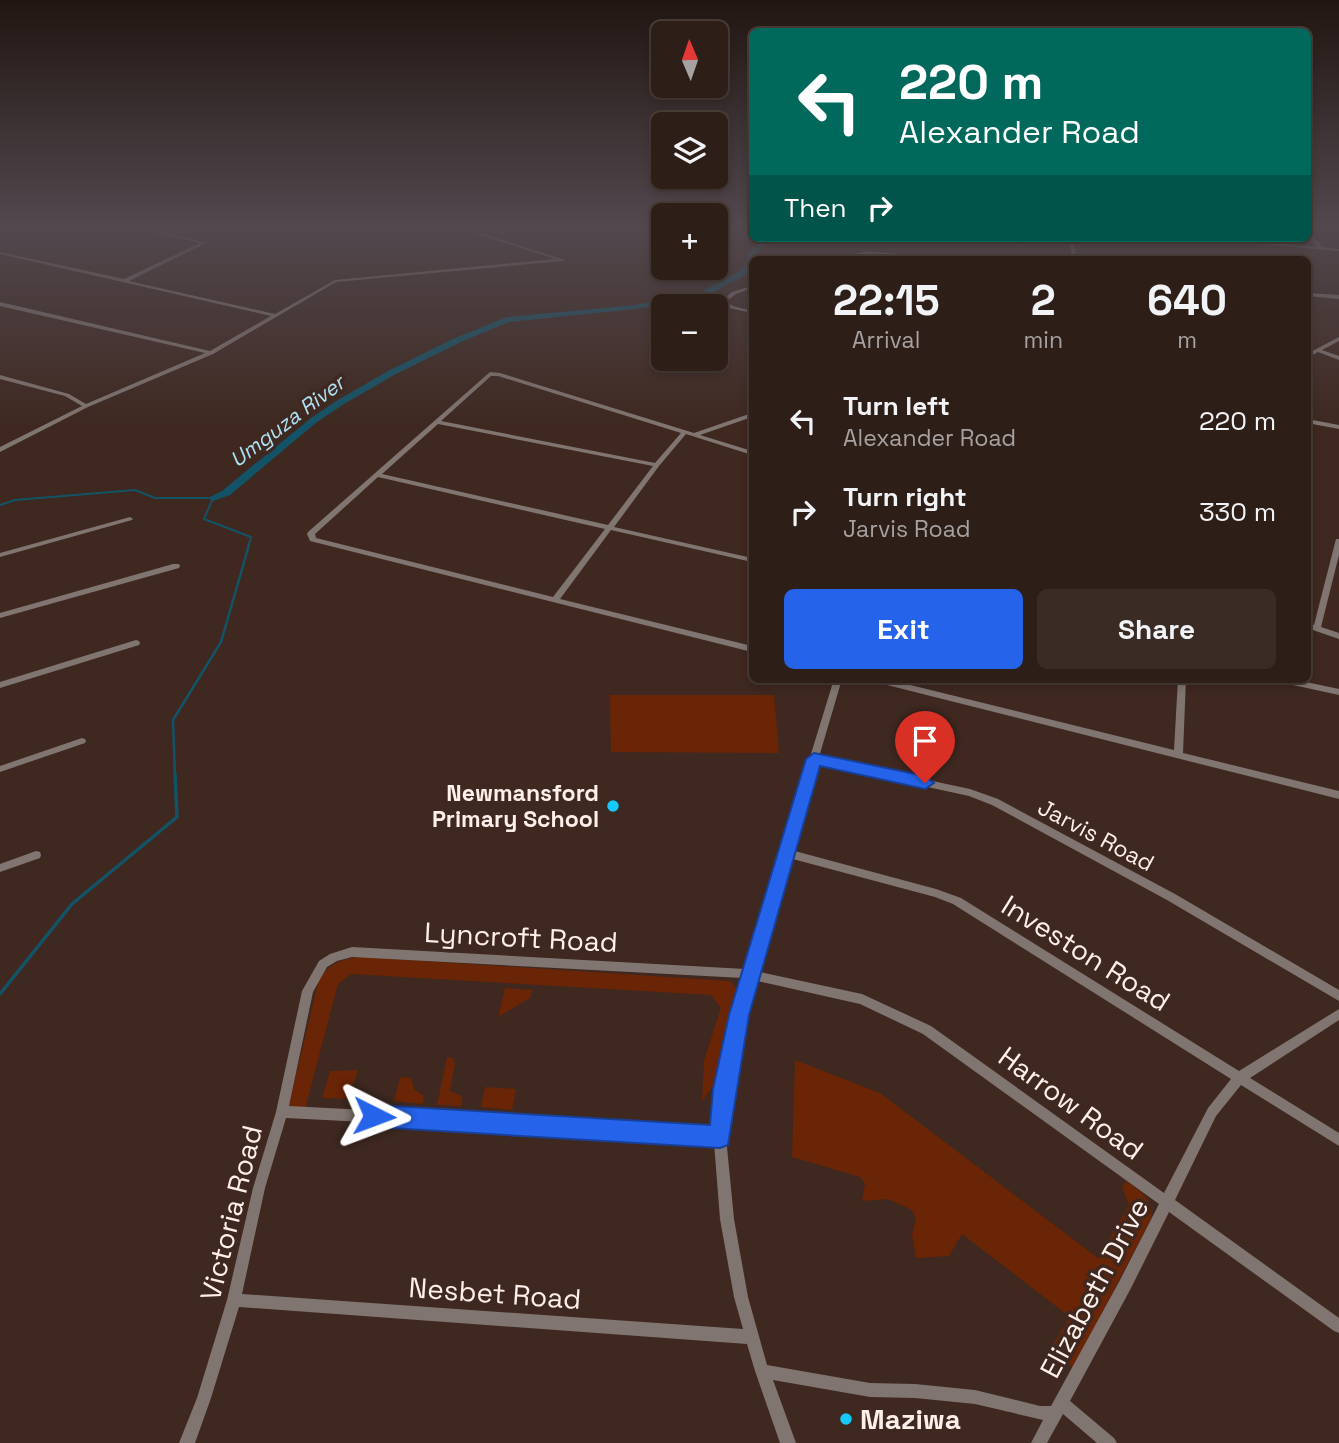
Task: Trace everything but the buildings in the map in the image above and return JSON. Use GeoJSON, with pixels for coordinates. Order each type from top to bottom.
{"type":"FeatureCollection","features":[{"type":"Feature","properties":{"kind":"street"},"geometry":{"type":"LineString","coordinates":[[176,292],[275,314]]}},
{"type":"Feature","properties":{"kind":"street"},"geometry":{"type":"LineString","coordinates":[[0,450],[86,406],[211,353],[315,292]]}},
{"type":"Feature","properties":{"kind":"street"},"geometry":{"type":"LineString","coordinates":[[736,292],[724,302],[731,307],[749,311]]}},
{"type":"Feature","properties":{"kind":"street"},"geometry":{"type":"LineString","coordinates":[[1311,294],[1339,297]]}},
{"type":"Feature","properties":{"kind":"street"},"geometry":{"type":"LineString","coordinates":[[0,304],[211,353]]}},
{"type":"Feature","properties":{"kind":"street"},"geometry":{"type":"LineString","coordinates":[[1311,354],[1339,339]]}},
{"type":"Feature","properties":{"kind":"street"},"geometry":{"type":"LineString","coordinates":[[1319,351],[1339,358]]}},
{"type":"Feature","properties":{"kind":"street"},"geometry":{"type":"LineString","coordinates":[[749,452],[495,374],[480,381],[313,531],[313,538],[749,648]]}},
{"type":"Feature","properties":{"kind":"street"},"geometry":{"type":"LineString","coordinates":[[0,377],[67,395],[86,406]]}},
{"type":"Feature","properties":{"kind":"street"},"geometry":{"type":"LineString","coordinates":[[694,435],[749,416]]}},
{"type":"Feature","properties":{"kind":"street"},"geometry":{"type":"LineString","coordinates":[[436,422],[657,465]]}},
{"type":"Feature","properties":{"kind":"street"},"geometry":{"type":"LineString","coordinates":[[1311,422],[1339,427]]}},
{"type":"Feature","properties":{"kind":"street"},"geometry":{"type":"LineString","coordinates":[[555,600],[684,433]]}},
{"type":"Feature","properties":{"kind":"street"},"geometry":{"type":"LineString","coordinates":[[377,475],[749,559]]}},
{"type":"Feature","properties":{"kind":"street"},"geometry":{"type":"LineString","coordinates":[[0,555],[130,519]]}},
{"type":"Feature","properties":{"kind":"street"},"geometry":{"type":"LineString","coordinates":[[1317,628],[1339,541]]}},
{"type":"Feature","properties":{"kind":"street"},"geometry":{"type":"LineString","coordinates":[[0,616],[176,566]]}},
{"type":"Feature","properties":{"kind":"street"},"geometry":{"type":"LineString","coordinates":[[1311,626],[1339,636]]}},
{"type":"Feature","properties":{"kind":"street"},"geometry":{"type":"LineString","coordinates":[[0,685],[136,643]]}},
{"type":"Feature","properties":{"kind":"street"},"geometry":{"type":"LineString","coordinates":[[788,1443],[752,1337],[727,1219],[720,1137],[724,1089],[749,974],[837,683]]}},
{"type":"Feature","properties":{"kind":"street"},"geometry":{"type":"LineString","coordinates":[[891,683],[1339,795]]}},
{"type":"Feature","properties":{"kind":"street"},"geometry":{"type":"LineString","coordinates":[[1178,755],[1182,683]]}},
{"type":"Feature","properties":{"kind":"street"},"geometry":{"type":"LineString","coordinates":[[1297,683],[1339,692]]}},
{"type":"Feature","properties":{"kind":"street"},"geometry":{"type":"LineString","coordinates":[[0,769],[82,741]]}},
{"type":"Feature","properties":{"kind":"street","name":"Jarvis Road"},"geometry":{"type":"LineString","coordinates":[[814,759],[970,793],[995,802],[1171,897],[1339,996]]}},
{"type":"Feature","properties":{"kind":"street","name":"Investon Road"},"geometry":{"type":"LineString","coordinates":[[787,853],[936,892],[957,901],[1339,1140]]}},
{"type":"Feature","properties":{"kind":"street"},"geometry":{"type":"LineString","coordinates":[[0,868],[36,855]]}},
{"type":"Feature","properties":{"kind":"street","name":"Lyncroft Road"},"geometry":{"type":"LineString","coordinates":[[309,991],[323,964],[334,957],[352,952],[749,974]]}},
{"type":"Feature","properties":{"kind":"street","name":"Harrow Road"},"geometry":{"type":"LineString","coordinates":[[749,974],[862,999],[927,1030],[1339,1326]]}},
{"type":"Feature","properties":{"kind":"street","name":"Victoria Road"},"geometry":{"type":"LineString","coordinates":[[187,1443],[234,1300],[259,1188],[282,1112],[309,991]]}},
{"type":"Feature","properties":{"kind":"street","name":"Elizabeth Drive"},"geometry":{"type":"LineString","coordinates":[[1039,1443],[1212,1112],[1239,1077],[1339,1014]]}},
{"type":"Feature","properties":{"kind":"street"},"geometry":{"type":"LineString","coordinates":[[282,1112],[550,1125],[720,1137]]}},
{"type":"Feature","properties":{"kind":"street","name":"Nesbet Road"},"geometry":{"type":"LineString","coordinates":[[234,1300],[752,1337]]}},
{"type":"Feature","properties":{"kind":"street"},"geometry":{"type":"LineString","coordinates":[[762,1371],[803,1376],[860,1389],[975,1397],[1040,1413],[1058,1408],[1109,1443]]}},
{"type":"Feature","properties":{"kind":"shaded area"},"geometry":{"type":"Polygon","coordinates":[[[610,695],[774,695],[779,753],[611,752],[610,695]]]}},
{"type":"Feature","properties":{"kind":"shaded area"},"geometry":{"type":"Polygon","coordinates":[[[361,957],[730,981],[739,991],[718,1080],[702,1101],[704,1060],[721,1008],[711,995],[351,974],[338,984],[305,1109],[288,1109],[319,979],[337,963],[361,957]]]}},
{"type":"Feature","properties":{"kind":"shaded area"},"geometry":{"type":"Polygon","coordinates":[[[505,988],[533,990],[530,998],[498,1017],[505,988]]]}},
{"type":"Feature","properties":{"kind":"shaded area"},"geometry":{"type":"Polygon","coordinates":[[[447,1057],[453,1058],[455,1064],[450,1091],[462,1096],[462,1106],[437,1105],[447,1057]]]}},
{"type":"Feature","properties":{"kind":"shaded area"},"geometry":{"type":"Polygon","coordinates":[[[795,1060],[880,1093],[1098,1258],[1129,1205],[1122,1187],[1126,1181],[1145,1196],[1152,1217],[1073,1368],[1050,1350],[1070,1317],[962,1234],[949,1256],[916,1258],[912,1234],[916,1219],[912,1210],[888,1199],[862,1201],[865,1184],[860,1177],[792,1157],[795,1060]]]}},
{"type":"Feature","properties":{"kind":"shaded area"},"geometry":{"type":"Polygon","coordinates":[[[358,1070],[348,1099],[322,1098],[330,1071],[358,1070]]]}},
{"type":"Feature","properties":{"kind":"shaded area"},"geometry":{"type":"Polygon","coordinates":[[[400,1077],[411,1078],[414,1089],[424,1096],[423,1104],[394,1101],[400,1077]]]}},
{"type":"Feature","properties":{"kind":"shaded area"},"geometry":{"type":"Polygon","coordinates":[[[485,1087],[516,1089],[512,1110],[481,1107],[485,1087]]]}},
{"type":"Feature","properties":{"kind":"waterway","name":"Umguza River"},"geometry":{"type":"LineString","coordinates":[[213,498],[226,493],[314,420],[341,402],[391,373],[458,340],[507,320],[635,307],[706,292]]}},
{"type":"Feature","properties":{"kind":"waterway"},"geometry":{"type":"LineString","coordinates":[[0,505],[15,500],[135,490],[155,498],[213,498],[204,519],[251,537],[248,547]]}},
{"type":"Feature","properties":{"kind":"waterway"},"geometry":{"type":"LineString","coordinates":[[175,776],[173,720],[221,642],[249,545]]}},
{"type":"Feature","properties":{"kind":"waterway"},"geometry":{"type":"LineString","coordinates":[[0,994],[72,904],[177,817],[175,774]]}},
{"type":"Feature","properties":{"kind":"place","name":"Newmansford Primary School"},"geometry":{"type":"Point","coordinates":[613,806]}},
{"type":"Feature","properties":{"kind":"place","name":"Maziwa"},"geometry":{"type":"Point","coordinates":[846,1419]}},
{"type":"Feature","properties":{"kind":"route"},"geometry":{"type":"LineString","coordinates":[[374,1116],[720,1137],[724,1089],[749,974],[814,759],[925,783]]}}]}
